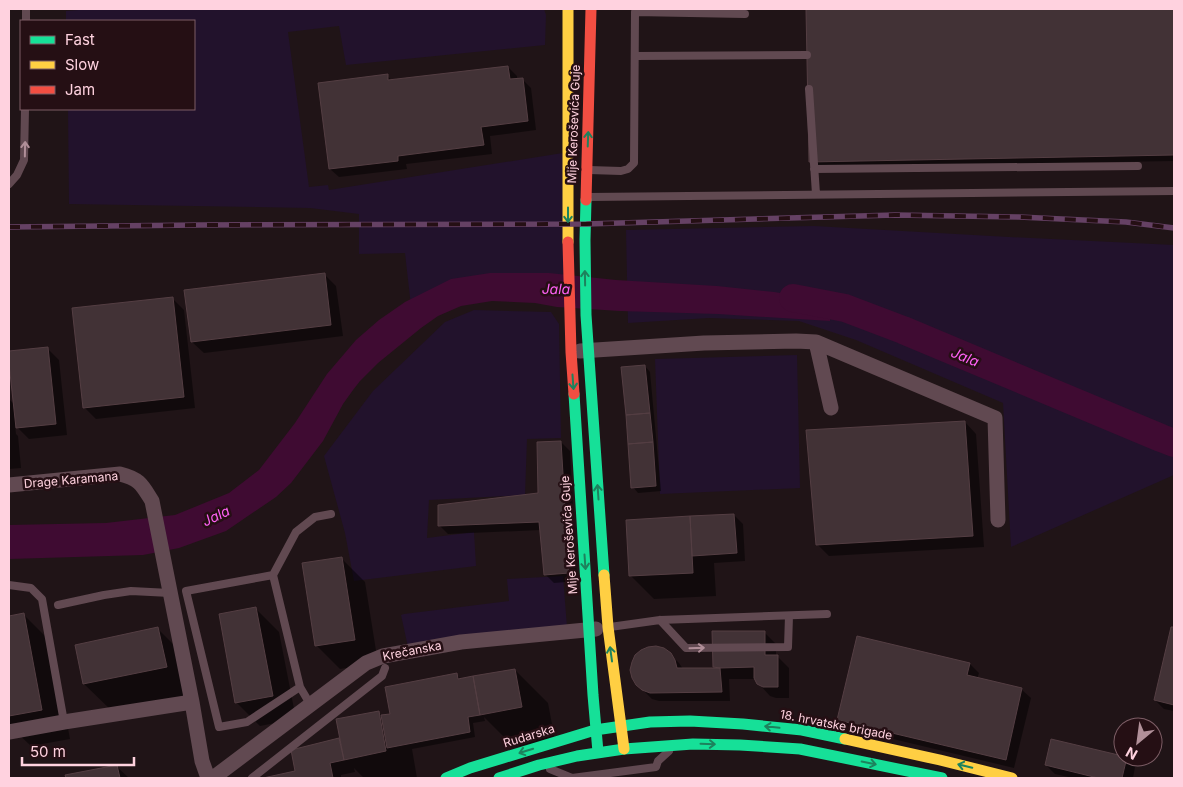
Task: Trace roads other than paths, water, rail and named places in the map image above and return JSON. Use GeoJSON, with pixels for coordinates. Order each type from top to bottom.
{"type":"FeatureCollection","features":[{"type":"Feature","properties":{"kind":"main road","name":"Mije Keroševića Guje"},"geometry":{"type":"LineString","coordinates":[[568,9],[570,352],[598,752]]}},
{"type":"Feature","properties":{"kind":"main road","name":"Mije Keroševića Guje"},"geometry":{"type":"LineString","coordinates":[[588,350],[585,240],[591,9]]}},
{"type":"Feature","properties":{"kind":"main road"},"geometry":{"type":"LineString","coordinates":[[588,350],[608,627],[624,749]]}},
{"type":"Feature","properties":{"kind":"main road","name":"18. hrvatske brigade"},"geometry":{"type":"LineString","coordinates":[[621,725],[690,721],[802,730],[940,760],[1012,778]]}},
{"type":"Feature","properties":{"kind":"main road","name":"Rudarska"},"geometry":{"type":"LineString","coordinates":[[446,778],[470,768],[595,730],[621,725]]}},
{"type":"Feature","properties":{"kind":"main road"},"geometry":{"type":"LineString","coordinates":[[499,778],[539,765],[598,752],[678,744],[740,745],[800,749],[942,778]]}},
{"type":"Feature","properties":{"kind":"street"},"geometry":{"type":"LineString","coordinates":[[816,342],[831,408]]}},
{"type":"Feature","properties":{"kind":"street"},"geometry":{"type":"LineString","coordinates":[[570,352],[704,343],[816,342],[995,418],[998,520]]}},
{"type":"Feature","properties":{"kind":"street","name":"Drage Karamana"},"geometry":{"type":"LineString","coordinates":[[9,485],[120,474],[132,477],[142,486],[152,501],[170,594]]}},
{"type":"Feature","properties":{"kind":"street"},"geometry":{"type":"LineString","coordinates":[[170,594],[202,761],[208,778]]}},
{"type":"Feature","properties":{"kind":"street","name":"Krečanska"},"geometry":{"type":"LineString","coordinates":[[213,778],[366,663],[383,656],[461,642],[608,627]]}},
{"type":"Feature","properties":{"kind":"street"},"geometry":{"type":"LineString","coordinates":[[9,732],[192,702]]}},
{"type":"Feature","properties":{"kind":"lane"},"geometry":{"type":"LineString","coordinates":[[587,170],[622,171],[628,169],[634,163],[635,12],[745,14]]}},
{"type":"Feature","properties":{"kind":"lane"},"geometry":{"type":"LineString","coordinates":[[635,56],[806,56]]}},
{"type":"Feature","properties":{"kind":"lane"},"geometry":{"type":"LineString","coordinates":[[810,88],[816,194]]}},
{"type":"Feature","properties":{"kind":"lane"},"geometry":{"type":"LineString","coordinates":[[9,184],[17,175],[24,160],[25,110]]}},
{"type":"Feature","properties":{"kind":"lane"},"geometry":{"type":"LineString","coordinates":[[814,169],[1138,166]]}},
{"type":"Feature","properties":{"kind":"lane"},"geometry":{"type":"LineString","coordinates":[[586,197],[1174,191]]}},
{"type":"Feature","properties":{"kind":"lane"},"geometry":{"type":"LineString","coordinates":[[310,704],[300,687],[273,575],[296,532],[315,517],[331,514]]}},
{"type":"Feature","properties":{"kind":"lane"},"geometry":{"type":"LineString","coordinates":[[273,575],[186,591],[219,727],[247,722],[300,687]]}},
{"type":"Feature","properties":{"kind":"lane"},"geometry":{"type":"LineString","coordinates":[[9,585],[31,588],[42,599],[64,722]]}},
{"type":"Feature","properties":{"kind":"lane"},"geometry":{"type":"LineString","coordinates":[[58,605],[131,591],[170,594]]}},
{"type":"Feature","properties":{"kind":"lane"},"geometry":{"type":"LineString","coordinates":[[608,627],[660,620],[827,614]]}},
{"type":"Feature","properties":{"kind":"lane"},"geometry":{"type":"LineString","coordinates":[[660,620],[686,648],[788,647],[788,616]]}},
{"type":"Feature","properties":{"kind":"lane"},"geometry":{"type":"LineString","coordinates":[[252,778],[382,676],[386,668]]}},
{"type":"Feature","properties":{"kind":"lane"},"geometry":{"type":"LineString","coordinates":[[539,765],[572,778],[656,767],[658,761],[678,744]]}},
{"type":"Feature","properties":{"kind":"water"},"geometry":{"type":"Polygon","coordinates":[[[490,273],[549,273],[774,292],[831,301],[830,321],[718,314],[620,311],[492,301],[461,306],[438,316],[378,363],[353,390],[343,404],[323,441],[291,483],[276,497],[226,531],[179,548],[143,555],[9,559],[9,525],[106,523],[175,515],[229,493],[259,470],[295,423],[327,374],[356,340],[379,320],[405,302],[451,279],[490,273]]]}},
{"type":"Feature","properties":{"kind":"waterway","name":"Jala"},"geometry":{"type":"LineString","coordinates":[[793,298],[845,308],[903,330],[1174,443]]}},
{"type":"Feature","properties":{"kind":"railway"},"geometry":{"type":"LineString","coordinates":[[9,227],[586,224],[895,215],[1019,217],[1126,222],[1174,228]]}}]}
